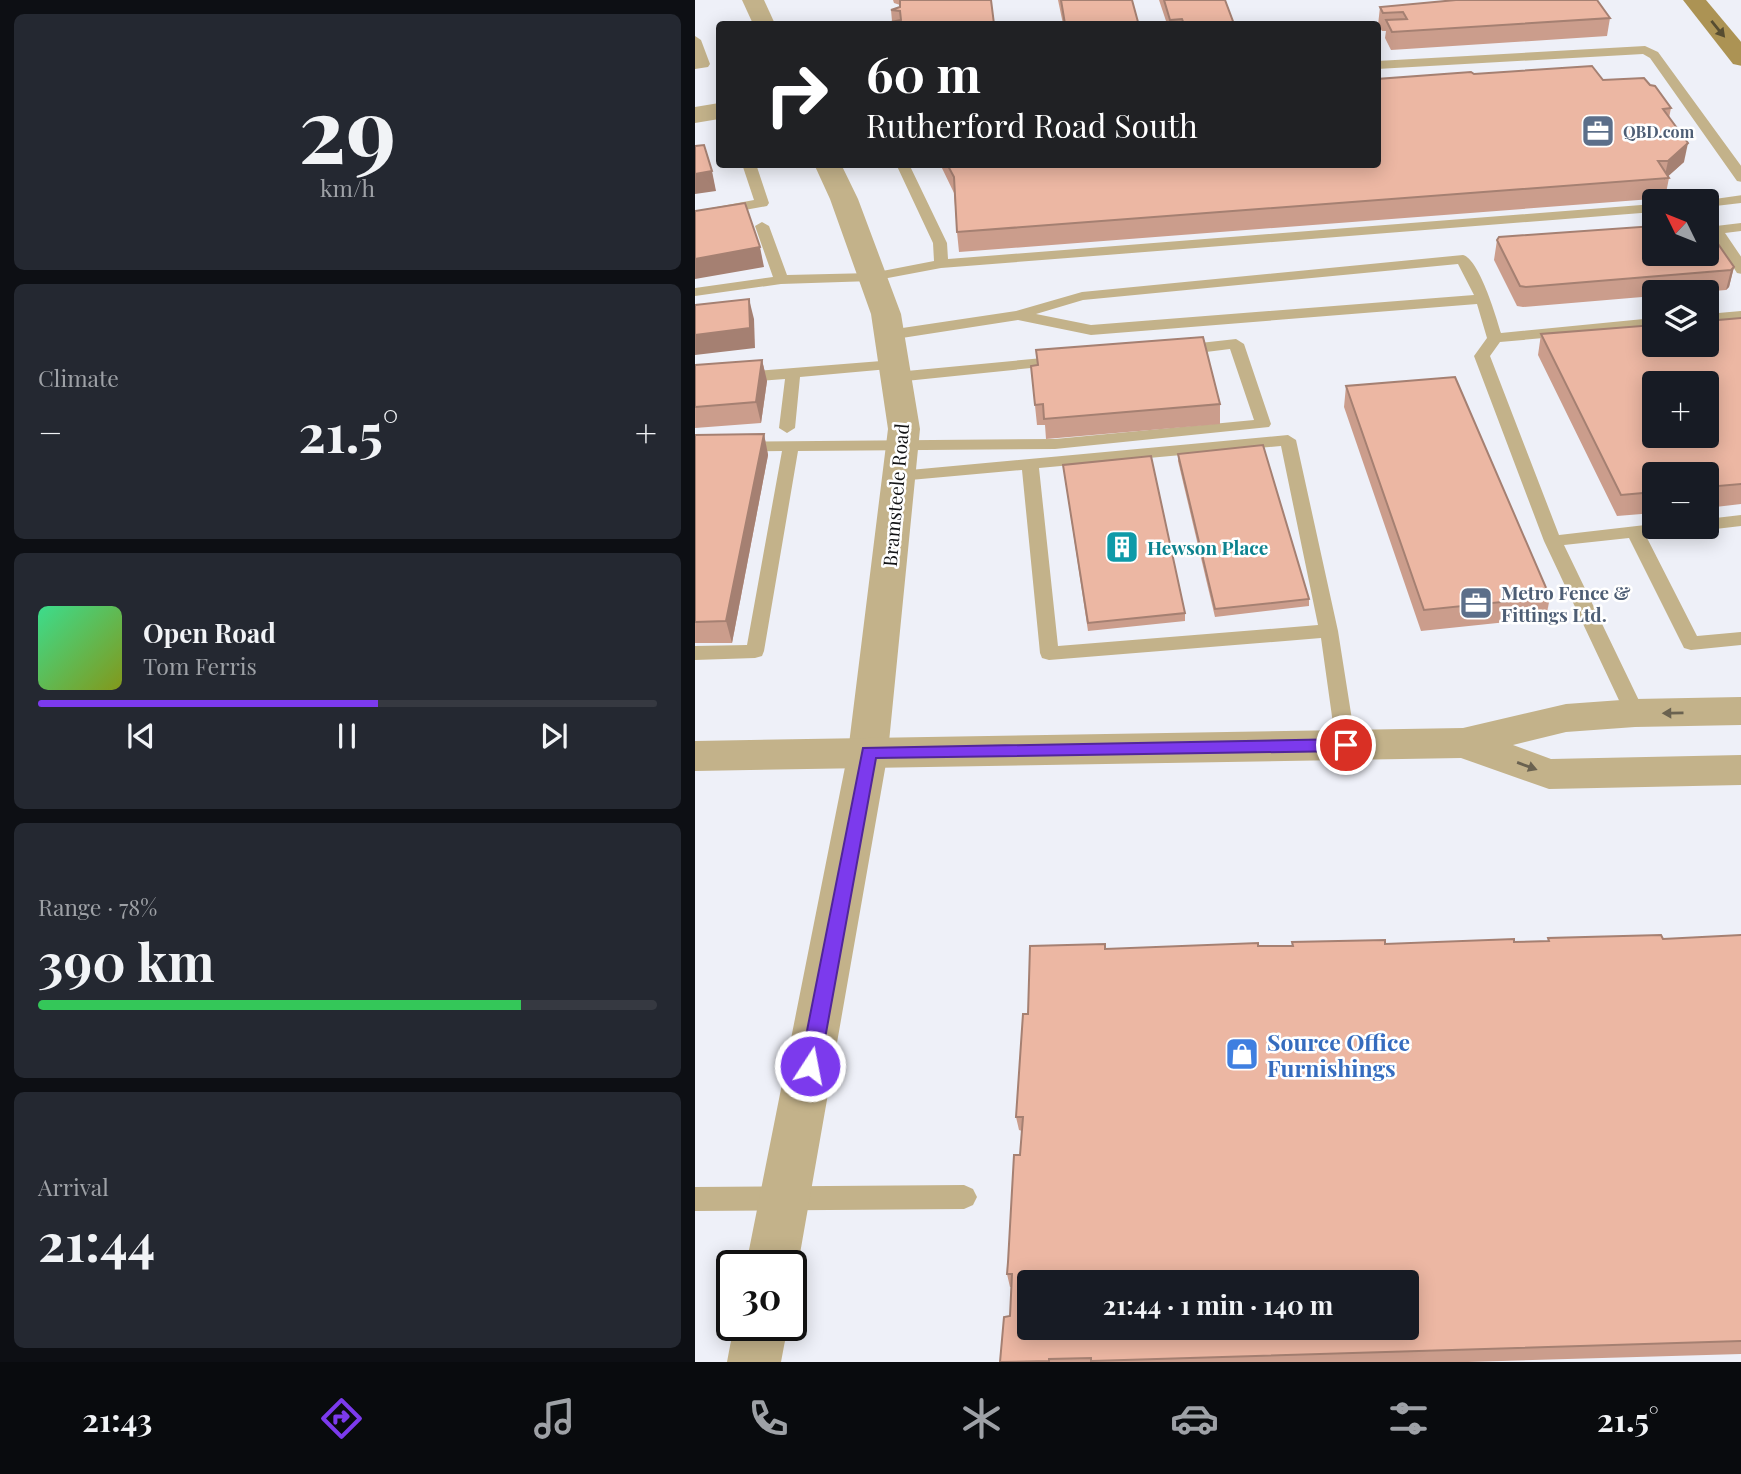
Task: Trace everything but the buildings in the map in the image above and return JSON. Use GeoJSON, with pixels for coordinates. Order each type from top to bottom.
{"type":"FeatureCollection","features":[{"type":"Feature","properties":{"kind":"main road"},"geometry":{"type":"LineString","coordinates":[[1694,0],[1741,59]]}},
{"type":"Feature","properties":{"kind":"street"},"geometry":{"type":"LineString","coordinates":[[753,0],[763,21]]}},
{"type":"Feature","properties":{"kind":"street"},"geometry":{"type":"LineString","coordinates":[[695,115],[716,112]]}},
{"type":"Feature","properties":{"kind":"street","name":"Bramsteele Road"},"geometry":{"type":"LineString","coordinates":[[776,1250],[868,752],[904,429],[886,314],[844,199],[829,168]]}},
{"type":"Feature","properties":{"kind":"street"},"geometry":{"type":"LineString","coordinates":[[695,756],[1463,743],[1566,718],[1635,713],[1741,711]]}},
{"type":"Feature","properties":{"kind":"street"},"geometry":{"type":"LineString","coordinates":[[1463,743],[1549,774],[1741,770]]}},
{"type":"Feature","properties":{"kind":"street"},"geometry":{"type":"LineString","coordinates":[[755,1362],[758,1341]]}},
{"type":"Feature","properties":{"kind":"lane"},"geometry":{"type":"LineString","coordinates":[[695,40],[704,64],[695,65]]}},
{"type":"Feature","properties":{"kind":"lane"},"geometry":{"type":"LineString","coordinates":[[1381,65],[1645,50],[1654,55],[1741,178]]}},
{"type":"Feature","properties":{"kind":"lane"},"geometry":{"type":"LineString","coordinates":[[695,215],[762,203],[750,168]]}},
{"type":"Feature","properties":{"kind":"lane"},"geometry":{"type":"LineString","coordinates":[[904,168],[940,243],[941,264]]}},
{"type":"Feature","properties":{"kind":"lane"},"geometry":{"type":"LineString","coordinates":[[1719,202],[1741,200]]}},
{"type":"Feature","properties":{"kind":"lane"},"geometry":{"type":"LineString","coordinates":[[695,292],[781,280],[872,277],[941,264],[1642,209]]}},
{"type":"Feature","properties":{"kind":"lane"},"geometry":{"type":"LineString","coordinates":[[762,226],[781,280]]}},
{"type":"Feature","properties":{"kind":"lane"},"geometry":{"type":"LineString","coordinates":[[1741,227],[1716,230],[1741,270]]}},
{"type":"Feature","properties":{"kind":"lane"},"geometry":{"type":"LineString","coordinates":[[893,359],[1018,315],[1082,296],[1463,259],[1484,299],[1495,338]]}},
{"type":"Feature","properties":{"kind":"lane"},"geometry":{"type":"LineString","coordinates":[[1018,315],[1091,330],[1484,299]]}},
{"type":"Feature","properties":{"kind":"lane"},"geometry":{"type":"LineString","coordinates":[[1719,317],[1741,315]]}},
{"type":"Feature","properties":{"kind":"lane"},"geometry":{"type":"LineString","coordinates":[[1635,713],[1553,541],[1482,356],[1495,338],[1642,324]]}},
{"type":"Feature","properties":{"kind":"lane"},"geometry":{"type":"LineString","coordinates":[[900,460],[1263,424],[1236,344],[1169,351]]}},
{"type":"Feature","properties":{"kind":"lane"},"geometry":{"type":"LineString","coordinates":[[695,382],[793,373],[893,359],[1077,360]]}},
{"type":"Feature","properties":{"kind":"lane"},"geometry":{"type":"LineString","coordinates":[[787,428],[793,373]]}},
{"type":"Feature","properties":{"kind":"lane"},"geometry":{"type":"LineString","coordinates":[[695,447],[791,446],[900,460],[1030,465],[1288,440],[1329,631],[1346,745]]}},
{"type":"Feature","properties":{"kind":"lane"},"geometry":{"type":"LineString","coordinates":[[695,653],[755,651],[791,446]]}},
{"type":"Feature","properties":{"kind":"lane"},"geometry":{"type":"LineString","coordinates":[[1030,465],[1049,653],[1329,631]]}},
{"type":"Feature","properties":{"kind":"lane"},"geometry":{"type":"LineString","coordinates":[[1719,523],[1741,520]]}},
{"type":"Feature","properties":{"kind":"lane"},"geometry":{"type":"LineString","coordinates":[[1553,541],[1642,531]]}},
{"type":"Feature","properties":{"kind":"lane"},"geometry":{"type":"LineString","coordinates":[[1635,532],[1691,643],[1741,638]]}},
{"type":"Feature","properties":{"kind":"lane"},"geometry":{"type":"LineString","coordinates":[[695,1199],[964,1197]]}},
{"type":"Feature","properties":{"kind":"place","name":"QBD.com"},"geometry":{"type":"Point","coordinates":[1598,131]}},
{"type":"Feature","properties":{"kind":"place","name":"Hewson Place"},"geometry":{"type":"Point","coordinates":[1122,547]}},
{"type":"Feature","properties":{"kind":"place","name":"Metro Fence & Fittings Ltd."},"geometry":{"type":"Point","coordinates":[1476,603]}},
{"type":"Feature","properties":{"kind":"place","name":"Source Office Furnishings"},"geometry":{"type":"Point","coordinates":[1242,1054]}},
{"type":"Feature","properties":{"kind":"route"},"geometry":{"type":"LineString","coordinates":[[810,1066],[868,752],[1346,745]]}}]}
